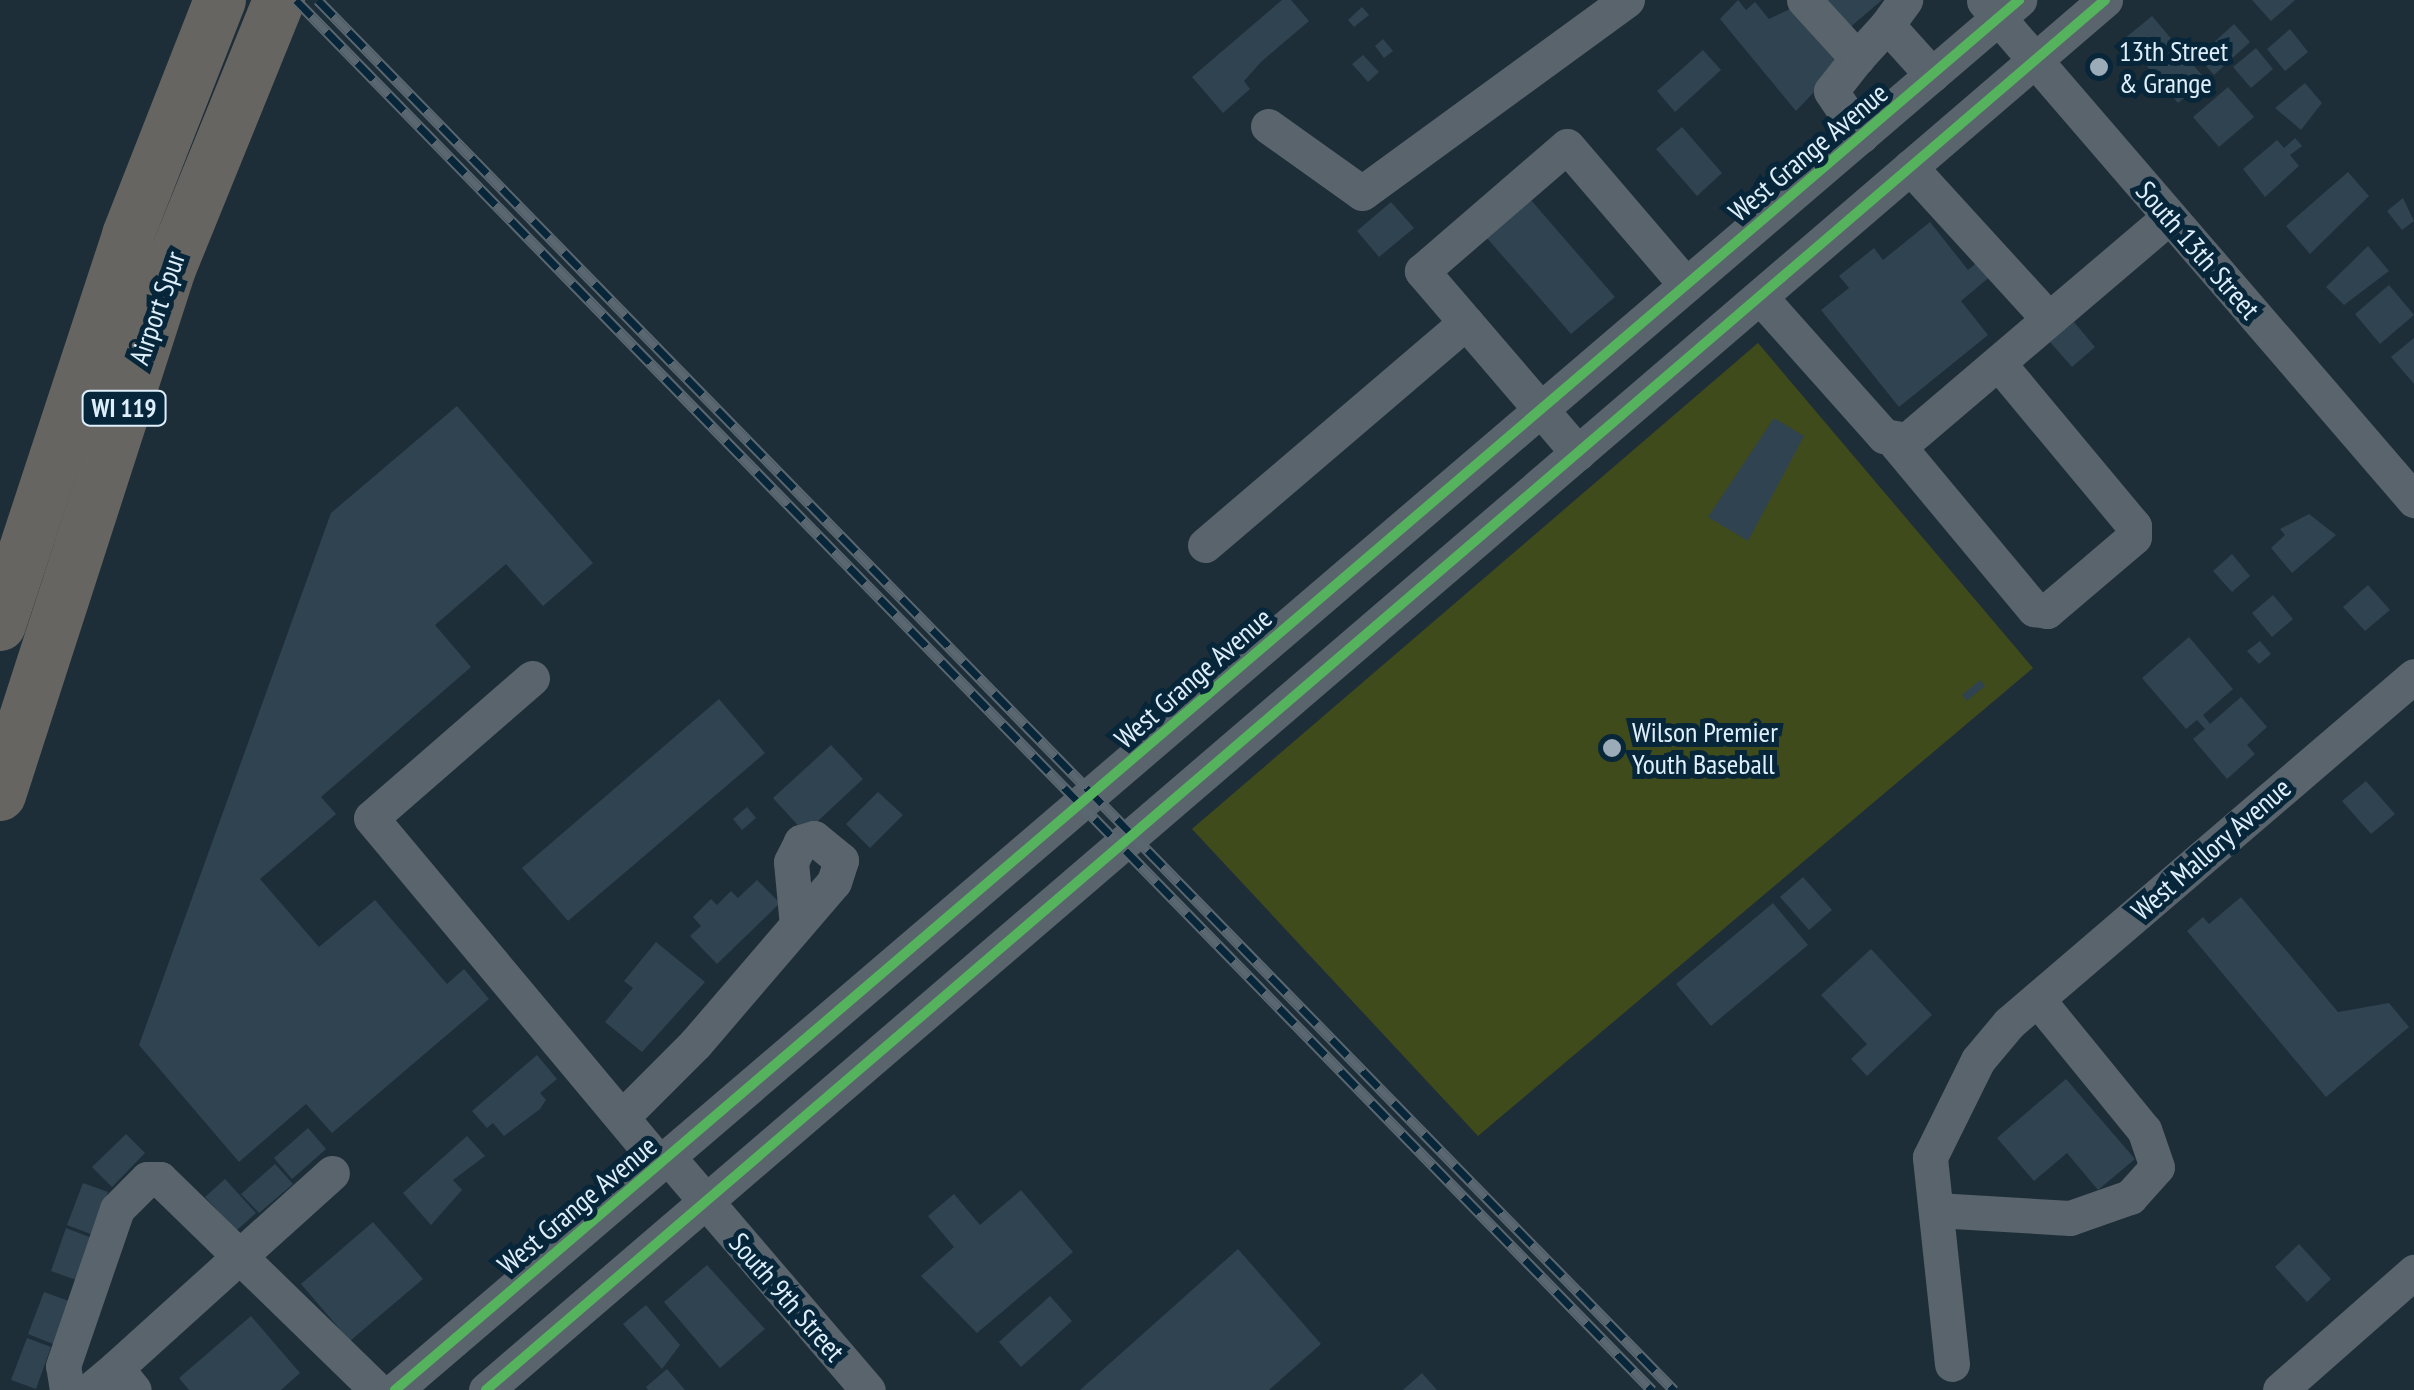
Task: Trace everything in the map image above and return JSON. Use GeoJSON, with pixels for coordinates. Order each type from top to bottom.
{"type":"FeatureCollection","features":[{"type":"Feature","properties":{"kind":"highway","name":"Airport Spur"},"geometry":{"type":"LineString","coordinates":[[0,624],[128,235],[220,0]]}},
{"type":"Feature","properties":{"kind":"highway","name":"Airport Spur"},"geometry":{"type":"LineString","coordinates":[[0,795],[170,269],[273,13]]}},
{"type":"Feature","properties":{"kind":"street"},"geometry":{"type":"LineString","coordinates":[[1268,126],[1362,193],[1627,0]]}},
{"type":"Feature","properties":{"kind":"street"},"geometry":{"type":"LineString","coordinates":[[1804,0],[1857,58]]}},
{"type":"Feature","properties":{"kind":"street"},"geometry":{"type":"LineString","coordinates":[[486,1390],[2105,0]]}},
{"type":"Feature","properties":{"kind":"street","name":"South 13th Street"},"geometry":{"type":"LineString","coordinates":[[2000,6],[2034,60],[2414,500]]}},
{"type":"Feature","properties":{"kind":"street","name":"West Grange Avenue"},"geometry":{"type":"LineString","coordinates":[[395,1390],[1932,76],[2000,6]]}},
{"type":"Feature","properties":{"kind":"street"},"geometry":{"type":"LineString","coordinates":[[1861,136],[1830,91],[1896,13],[1932,76]]}},
{"type":"Feature","properties":{"kind":"street"},"geometry":{"type":"LineString","coordinates":[[1578,453],[1422,271],[1567,146],[1686,285]]}},
{"type":"Feature","properties":{"kind":"street"},"geometry":{"type":"LineString","coordinates":[[1910,167],[2049,319]]}},
{"type":"Feature","properties":{"kind":"street"},"geometry":{"type":"LineString","coordinates":[[1825,168],[1861,210]]}},
{"type":"Feature","properties":{"kind":"street"},"geometry":{"type":"LineString","coordinates":[[1894,441],[1907,440],[2169,217]]}},
{"type":"Feature","properties":{"kind":"street"},"geometry":{"type":"LineString","coordinates":[[1761,298],[1894,441],[2034,609],[2047,611],[2134,537],[2134,526],[1998,363]]}},
{"type":"Feature","properties":{"kind":"street"},"geometry":{"type":"LineString","coordinates":[[1205,545],[1466,322]]}},
{"type":"Feature","properties":{"kind":"street","name":"West Mallory Avenue"},"geometry":{"type":"LineString","coordinates":[[1952,1364],[1930,1157],[1978,1060],[2008,1023],[2414,676]]}},
{"type":"Feature","properties":{"kind":"street","name":"South 9th Street"},"geometry":{"type":"LineString","coordinates":[[532,678],[371,818],[622,1117],[704,1201],[868,1390]]}},
{"type":"Feature","properties":{"kind":"street"},"geometry":{"type":"LineString","coordinates":[[622,1117],[696,1044],[797,925]]}},
{"type":"Feature","properties":{"kind":"street"},"geometry":{"type":"LineString","coordinates":[[1936,1210],[2070,1218],[2130,1197],[2157,1167],[2144,1130],[2037,998]]}},
{"type":"Feature","properties":{"kind":"street"},"geometry":{"type":"LineString","coordinates":[[114,1383],[332,1172]]}},
{"type":"Feature","properties":{"kind":"street"},"geometry":{"type":"LineString","coordinates":[[67,1390],[62,1366],[129,1192],[160,1179],[377,1390]]}},
{"type":"Feature","properties":{"kind":"street"},"geometry":{"type":"LineString","coordinates":[[2280,1390],[2414,1272]]}},
{"type":"Feature","properties":{"kind":"green space","name":"Wilson Premier Youth Baseball"},"geometry":{"type":"Polygon","coordinates":[[[1758,343],[2033,668],[1478,1136],[1192,829],[1758,343]]]}},
{"type":"Feature","properties":{"kind":"building"},"geometry":{"type":"Polygon","coordinates":[[[1282,0],[1291,0],[1309,21],[1261,62],[1244,81],[1250,89],[1223,113],[1192,77],[1282,0]]]}},
{"type":"Feature","properties":{"kind":"building"},"geometry":{"type":"Polygon","coordinates":[[[1738,0],[1746,10],[1755,2],[1769,19],[1796,6],[1837,56],[1836,69],[1796,111],[1720,19],[1738,0]]]}},
{"type":"Feature","properties":{"kind":"building"},"geometry":{"type":"Polygon","coordinates":[[[1823,0],[1882,0],[1848,29],[1823,0]]]}},
{"type":"Feature","properties":{"kind":"building"},"geometry":{"type":"Polygon","coordinates":[[[2252,0],[2295,0],[2271,21],[2252,0]]]}},
{"type":"Feature","properties":{"kind":"building"},"geometry":{"type":"Polygon","coordinates":[[[1362,7],[1369,15],[1354,27],[1348,20],[1362,7]]]}},
{"type":"Feature","properties":{"kind":"building"},"geometry":{"type":"Polygon","coordinates":[[[2152,16],[2206,80],[2178,103],[2124,39],[2152,16]]]}},
{"type":"Feature","properties":{"kind":"building"},"geometry":{"type":"Polygon","coordinates":[[[2234,24],[2250,42],[2214,75],[2198,57],[2234,24]]]}},
{"type":"Feature","properties":{"kind":"building"},"geometry":{"type":"Polygon","coordinates":[[[2290,29],[2308,52],[2285,71],[2267,49],[2290,29]]]}},
{"type":"Feature","properties":{"kind":"building"},"geometry":{"type":"Polygon","coordinates":[[[1383,39],[1393,51],[1384,58],[1375,46],[1383,39]]]}},
{"type":"Feature","properties":{"kind":"building"},"geometry":{"type":"Polygon","coordinates":[[[2256,48],[2273,69],[2251,88],[2233,67],[2256,48]]]}},
{"type":"Feature","properties":{"kind":"building"},"geometry":{"type":"Polygon","coordinates":[[[1703,50],[1721,70],[1675,112],[1657,91],[1703,50]]]}},
{"type":"Feature","properties":{"kind":"building"},"geometry":{"type":"Polygon","coordinates":[[[1363,55],[1379,72],[1368,82],[1352,64],[1363,55]]]}},
{"type":"Feature","properties":{"kind":"building"},"geometry":{"type":"Polygon","coordinates":[[[2305,83],[2322,103],[2301,130],[2275,108],[2305,83]]]}},
{"type":"Feature","properties":{"kind":"building"},"geometry":{"type":"Polygon","coordinates":[[[2228,87],[2254,117],[2219,147],[2193,117],[2228,87]]]}},
{"type":"Feature","properties":{"kind":"building"},"geometry":{"type":"Polygon","coordinates":[[[1682,127],[1722,173],[1697,196],[1656,149],[1682,127]]]}},
{"type":"Feature","properties":{"kind":"building"},"geometry":{"type":"Polygon","coordinates":[[[2295,138],[2302,146],[2290,155],[2299,166],[2265,197],[2243,169],[2277,140],[2284,148],[2295,138]]]}},
{"type":"Feature","properties":{"kind":"building"},"geometry":{"type":"Polygon","coordinates":[[[2348,172],[2369,196],[2310,254],[2286,226],[2348,172]]]}},
{"type":"Feature","properties":{"kind":"building"},"geometry":{"type":"Polygon","coordinates":[[[2403,198],[2414,221],[2402,230],[2387,211],[2403,198]]]}},
{"type":"Feature","properties":{"kind":"building"},"geometry":{"type":"Polygon","coordinates":[[[1530,199],[1615,297],[1571,334],[1486,237],[1530,199]]]}},
{"type":"Feature","properties":{"kind":"building"},"geometry":{"type":"Polygon","coordinates":[[[1391,202],[1414,228],[1379,257],[1357,231],[1391,202]]]}},
{"type":"Feature","properties":{"kind":"building"},"geometry":{"type":"Polygon","coordinates":[[[1930,222],[1968,270],[1987,254],[1999,269],[1961,301],[1988,335],[1899,407],[1821,310],[1849,288],[1839,276],[1874,248],[1883,260],[1930,222]]]}},
{"type":"Feature","properties":{"kind":"building"},"geometry":{"type":"Polygon","coordinates":[[[2368,246],[2389,271],[2344,305],[2326,287],[2368,246]]]}},
{"type":"Feature","properties":{"kind":"building"},"geometry":{"type":"Polygon","coordinates":[[[2389,285],[2414,315],[2380,344],[2355,314],[2389,285]]]}},
{"type":"Feature","properties":{"kind":"building"},"geometry":{"type":"Polygon","coordinates":[[[2074,322],[2095,347],[2072,367],[2050,342],[2074,322]]]}},
{"type":"Feature","properties":{"kind":"building"},"geometry":{"type":"Polygon","coordinates":[[[2414,338],[2414,384],[2391,357],[2414,338]]]}},
{"type":"Feature","properties":{"kind":"building"},"geometry":{"type":"Polygon","coordinates":[[[457,406],[593,563],[543,606],[506,564],[435,625],[471,667],[321,797],[336,814],[260,879],[319,947],[375,900],[447,984],[464,969],[489,999],[332,1133],[306,1104],[239,1162],[139,1045],[331,513],[457,406]]]}},
{"type":"Feature","properties":{"kind":"building"},"geometry":{"type":"Polygon","coordinates":[[[1774,418],[1804,436],[1748,541],[1708,517],[1774,418]]]}},
{"type":"Feature","properties":{"kind":"building"},"geometry":{"type":"Polygon","coordinates":[[[2309,514],[2336,535],[2292,573],[2271,548],[2285,535],[2280,529],[2309,514]]]}},
{"type":"Feature","properties":{"kind":"building"},"geometry":{"type":"Polygon","coordinates":[[[2232,554],[2250,576],[2232,592],[2213,571],[2232,554]]]}},
{"type":"Feature","properties":{"kind":"building"},"geometry":{"type":"Polygon","coordinates":[[[2368,585],[2390,610],[2365,631],[2343,607],[2368,585]]]}},
{"type":"Feature","properties":{"kind":"building"},"geometry":{"type":"Polygon","coordinates":[[[2273,595],[2293,619],[2272,637],[2252,613],[2273,595]]]}},
{"type":"Feature","properties":{"kind":"building"},"geometry":{"type":"Polygon","coordinates":[[[2189,637],[2233,689],[2203,715],[2210,724],[2241,697],[2267,727],[2247,745],[2255,754],[2227,779],[2193,739],[2205,729],[2197,720],[2186,729],[2142,678],[2189,637]]]}},
{"type":"Feature","properties":{"kind":"building"},"geometry":{"type":"Polygon","coordinates":[[[2260,641],[2271,654],[2259,664],[2247,651],[2260,641]]]}},
{"type":"Feature","properties":{"kind":"building"},"geometry":{"type":"Polygon","coordinates":[[[1980,680],[1985,686],[1967,701],[1962,695],[1980,680]]]}},
{"type":"Feature","properties":{"kind":"building"},"geometry":{"type":"Polygon","coordinates":[[[719,699],[765,753],[568,921],[522,868],[719,699]]]}},
{"type":"Feature","properties":{"kind":"building"},"geometry":{"type":"Polygon","coordinates":[[[831,745],[863,779],[805,833],[773,798],[831,745]]]}},
{"type":"Feature","properties":{"kind":"building"},"geometry":{"type":"Polygon","coordinates":[[[2366,781],[2395,814],[2371,834],[2342,801],[2366,781]]]}},
{"type":"Feature","properties":{"kind":"building"},"geometry":{"type":"Polygon","coordinates":[[[878,792],[903,815],[870,848],[846,824],[878,792]]]}},
{"type":"Feature","properties":{"kind":"building"},"geometry":{"type":"Polygon","coordinates":[[[747,807],[756,818],[742,830],[733,819],[747,807]]]}},
{"type":"Feature","properties":{"kind":"building"},"geometry":{"type":"Polygon","coordinates":[[[1803,877],[1832,910],[1809,930],[1780,897],[1803,877]]]}},
{"type":"Feature","properties":{"kind":"building"},"geometry":{"type":"Polygon","coordinates":[[[757,880],[780,903],[717,964],[690,936],[701,926],[693,917],[711,899],[717,905],[731,891],[738,898],[757,880]]]}},
{"type":"Feature","properties":{"kind":"building"},"geometry":{"type":"Polygon","coordinates":[[[2241,897],[2338,1012],[2389,1003],[2409,1027],[2326,1097],[2187,931],[2203,917],[2209,924],[2241,897]]]}},
{"type":"Feature","properties":{"kind":"building"},"geometry":{"type":"Polygon","coordinates":[[[1773,903],[1808,945],[1711,1026],[1676,984],[1773,903]]]}},
{"type":"Feature","properties":{"kind":"building"},"geometry":{"type":"Polygon","coordinates":[[[656,942],[705,982],[642,1052],[605,1022],[633,988],[624,981],[656,942]]]}},
{"type":"Feature","properties":{"kind":"building"},"geometry":{"type":"Polygon","coordinates":[[[1871,949],[1932,1015],[1867,1076],[1851,1059],[1867,1044],[1821,995],[1871,949]]]}},
{"type":"Feature","properties":{"kind":"building"},"geometry":{"type":"Polygon","coordinates":[[[537,1055],[557,1079],[540,1093],[546,1100],[540,1109],[504,1136],[493,1123],[487,1128],[472,1111],[537,1055]]]}},
{"type":"Feature","properties":{"kind":"building"},"geometry":{"type":"Polygon","coordinates":[[[2066,1079],[2135,1159],[2098,1190],[2067,1153],[2034,1181],[1997,1138],[2066,1079]]]}},
{"type":"Feature","properties":{"kind":"building"},"geometry":{"type":"Polygon","coordinates":[[[308,1128],[326,1149],[292,1179],[274,1158],[308,1128]]]}},
{"type":"Feature","properties":{"kind":"building"},"geometry":{"type":"Polygon","coordinates":[[[126,1134],[145,1153],[112,1187],[92,1167],[126,1134]]]}},
{"type":"Feature","properties":{"kind":"building"},"geometry":{"type":"Polygon","coordinates":[[[467,1136],[485,1156],[453,1180],[462,1190],[431,1225],[403,1193],[467,1136]]]}},
{"type":"Feature","properties":{"kind":"building"},"geometry":{"type":"Polygon","coordinates":[[[275,1164],[293,1184],[259,1213],[241,1194],[275,1164]]]}},
{"type":"Feature","properties":{"kind":"building"},"geometry":{"type":"Polygon","coordinates":[[[225,1179],[256,1213],[236,1231],[205,1197],[225,1179]]]}},
{"type":"Feature","properties":{"kind":"building"},"geometry":{"type":"Polygon","coordinates":[[[83,1183],[108,1192],[93,1235],[67,1225],[83,1183]]]}},
{"type":"Feature","properties":{"kind":"building"},"geometry":{"type":"Polygon","coordinates":[[[1021,1190],[1073,1252],[977,1333],[921,1276],[954,1247],[928,1216],[954,1194],[980,1225],[1021,1190]]]}},
{"type":"Feature","properties":{"kind":"building"},"geometry":{"type":"Polygon","coordinates":[[[373,1222],[423,1279],[350,1341],[301,1284],[373,1222]]]}},
{"type":"Feature","properties":{"kind":"building"},"geometry":{"type":"Polygon","coordinates":[[[66,1228],[92,1238],[76,1280],[51,1271],[66,1228]]]}},
{"type":"Feature","properties":{"kind":"building"},"geometry":{"type":"Polygon","coordinates":[[[2299,1244],[2331,1279],[2307,1302],[2275,1267],[2299,1244]]]}},
{"type":"Feature","properties":{"kind":"building"},"geometry":{"type":"Polygon","coordinates":[[[1238,1249],[1321,1344],[1269,1390],[1080,1390],[1238,1249]]]}},
{"type":"Feature","properties":{"kind":"building"},"geometry":{"type":"Polygon","coordinates":[[[707,1265],[765,1329],[720,1368],[664,1302],[707,1265]]]}},
{"type":"Feature","properties":{"kind":"building"},"geometry":{"type":"Polygon","coordinates":[[[44,1292],[69,1301],[53,1344],[28,1334],[44,1292]]]}},
{"type":"Feature","properties":{"kind":"building"},"geometry":{"type":"Polygon","coordinates":[[[1050,1296],[1072,1321],[1021,1367],[999,1342],[1050,1296]]]}},
{"type":"Feature","properties":{"kind":"building"},"geometry":{"type":"Polygon","coordinates":[[[646,1305],[680,1345],[662,1369],[623,1324],[646,1305]]]}},
{"type":"Feature","properties":{"kind":"building"},"geometry":{"type":"Polygon","coordinates":[[[251,1316],[300,1373],[281,1390],[189,1390],[179,1378],[251,1316]]]}},
{"type":"Feature","properties":{"kind":"building"},"geometry":{"type":"Polygon","coordinates":[[[27,1338],[51,1347],[36,1389],[11,1380],[27,1338]]]}},
{"type":"Feature","properties":{"kind":"building"},"geometry":{"type":"Polygon","coordinates":[[[667,1369],[685,1390],[648,1390],[646,1387],[667,1369]]]}},
{"type":"Feature","properties":{"kind":"building"},"geometry":{"type":"Polygon","coordinates":[[[1422,1373],[1437,1390],[1403,1390],[1422,1373]]]}},
{"type":"Feature","properties":{"kind":"railway"},"geometry":{"type":"LineString","coordinates":[[296,0],[1652,1390]]}},
{"type":"Feature","properties":{"kind":"railway"},"geometry":{"type":"LineString","coordinates":[[318,0],[1674,1390]]}},
{"type":"Feature","properties":{"kind":"cycle path"},"geometry":{"type":"LineString","coordinates":[[395,1390],[2019,0]]}},
{"type":"Feature","properties":{"kind":"cycle path"},"geometry":{"type":"LineString","coordinates":[[486,1390],[2105,0]]}},
{"type":"Feature","properties":{"kind":"place","name":"13th Street & Grange"},"geometry":{"type":"Point","coordinates":[2099,67]}},
{"type":"Feature","properties":{"kind":"place","name":"Wilson Premier Youth Baseball"},"geometry":{"type":"Point","coordinates":[1612,748]}}]}
